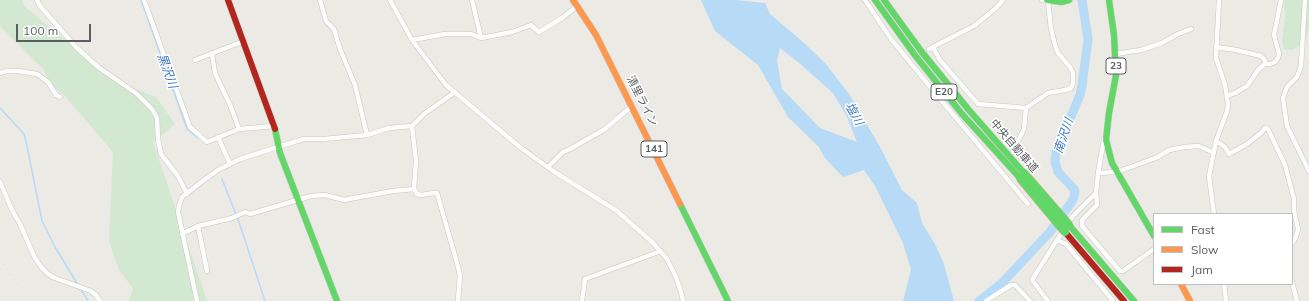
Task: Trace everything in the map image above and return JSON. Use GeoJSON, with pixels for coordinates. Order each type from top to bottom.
{"type":"FeatureCollection","features":[{"type":"Feature","properties":{"kind":"main road"},"geometry":{"type":"LineString","coordinates":[[228,0],[274,126],[279,147],[336,301]]}},
{"type":"Feature","properties":{"kind":"main road","name":"中央自動車道"},"geometry":{"type":"LineString","coordinates":[[875,0],[914,54],[962,114],[1022,176]]}},
{"type":"Feature","properties":{"kind":"main road","name":"中央自動車道"},"geometry":{"type":"LineString","coordinates":[[884,0],[921,51],[1022,176],[1134,301]]}},
{"type":"Feature","properties":{"kind":"main road"},"geometry":{"type":"LineString","coordinates":[[1046,0],[1062,2],[1069,0]]}},
{"type":"Feature","properties":{"kind":"main road","name":"23"},"geometry":{"type":"LineString","coordinates":[[1109,0],[1115,54],[1115,80],[1106,131],[1109,153],[1117,172],[1153,234]]}},
{"type":"Feature","properties":{"kind":"main road","name":"清里ライン"},"geometry":{"type":"LineString","coordinates":[[575,3],[596,35],[728,301]]}},
{"type":"Feature","properties":{"kind":"main road","name":"中央自動車道"},"geometry":{"type":"LineString","coordinates":[[1067,228],[1124,301]]}},
{"type":"Feature","properties":{"kind":"main road"},"geometry":{"type":"LineString","coordinates":[[1182,285],[1190,301]]}},
{"type":"Feature","properties":{"kind":"street"},"geometry":{"type":"LineString","coordinates":[[37,0],[40,6],[76,47],[98,67],[137,94],[152,109],[156,118],[161,154],[178,176],[187,194]]}},
{"type":"Feature","properties":{"kind":"street"},"geometry":{"type":"LineString","coordinates":[[144,0],[190,127],[206,142],[238,129],[274,126]]}},
{"type":"Feature","properties":{"kind":"street"},"geometry":{"type":"LineString","coordinates":[[320,0],[326,21],[334,29],[340,49],[355,85],[367,135]]}},
{"type":"Feature","properties":{"kind":"street"},"geometry":{"type":"LineString","coordinates":[[390,0],[412,40],[446,85],[521,148],[617,211],[641,231],[667,259],[682,292],[683,301]]}},
{"type":"Feature","properties":{"kind":"street"},"geometry":{"type":"LineString","coordinates":[[472,0],[480,38]]}},
{"type":"Feature","properties":{"kind":"street"},"geometry":{"type":"LineString","coordinates":[[864,0],[891,39],[988,158],[1028,204]]}},
{"type":"Feature","properties":{"kind":"street"},"geometry":{"type":"LineString","coordinates":[[1003,0],[995,9],[974,26],[931,48],[978,104],[1026,108],[1048,93],[1071,88],[1073,83],[1073,73],[1058,53],[1055,45],[1046,0]]}},
{"type":"Feature","properties":{"kind":"street"},"geometry":{"type":"LineString","coordinates":[[1214,213],[1209,176],[1216,141],[1227,111],[1228,104],[1225,85],[1216,58],[1220,0]]}},
{"type":"Feature","properties":{"kind":"street"},"geometry":{"type":"LineString","coordinates":[[1227,96],[1247,86],[1258,70],[1265,64],[1270,64],[1278,58],[1279,54],[1274,35],[1281,0]]}},
{"type":"Feature","properties":{"kind":"street"},"geometry":{"type":"LineString","coordinates":[[1305,0],[1301,66],[1297,76],[1287,87],[1283,98],[1287,126],[1309,171]]}},
{"type":"Feature","properties":{"kind":"street"},"geometry":{"type":"LineString","coordinates":[[412,40],[445,34],[471,34],[480,38],[512,32],[531,25],[539,32],[562,18],[575,3]]}},
{"type":"Feature","properties":{"kind":"street"},"geometry":{"type":"LineString","coordinates":[[1115,54],[1141,50],[1162,43],[1191,29]]}},
{"type":"Feature","properties":{"kind":"street"},"geometry":{"type":"LineString","coordinates":[[195,60],[244,42]]}},
{"type":"Feature","properties":{"kind":"street"},"geometry":{"type":"LineString","coordinates":[[1216,47],[1261,56],[1265,60],[1265,64]]}},
{"type":"Feature","properties":{"kind":"street"},"geometry":{"type":"LineString","coordinates":[[212,54],[215,74],[231,107],[238,129]]}},
{"type":"Feature","properties":{"kind":"street"},"geometry":{"type":"LineString","coordinates":[[0,73],[7,71],[18,71],[37,74],[48,82],[56,95],[60,97]]}},
{"type":"Feature","properties":{"kind":"street"},"geometry":{"type":"LineString","coordinates":[[197,301],[191,266],[182,234],[179,218],[179,206],[182,198],[204,180],[230,164],[304,139],[324,139],[367,135],[389,128],[412,126],[424,114],[455,92]]}},
{"type":"Feature","properties":{"kind":"street"},"geometry":{"type":"LineString","coordinates":[[548,167],[563,152],[605,129],[632,106]]}},
{"type":"Feature","properties":{"kind":"street"},"geometry":{"type":"LineString","coordinates":[[1013,152],[1024,129],[1026,108]]}},
{"type":"Feature","properties":{"kind":"street"},"geometry":{"type":"LineString","coordinates":[[412,126],[416,161],[414,189],[417,194],[421,195],[437,193],[460,275],[458,301]]}},
{"type":"Feature","properties":{"kind":"street"},"geometry":{"type":"LineString","coordinates":[[1216,141],[1230,154],[1247,144],[1265,128],[1268,129],[1285,165],[1294,199],[1294,211],[1298,229],[1293,242]]}},
{"type":"Feature","properties":{"kind":"street"},"geometry":{"type":"LineString","coordinates":[[1106,131],[1098,173],[1096,193],[1097,205],[1082,220],[1082,224],[1120,271],[1123,271],[1153,250]]}},
{"type":"Feature","properties":{"kind":"street"},"geometry":{"type":"LineString","coordinates":[[218,137],[230,164]]}},
{"type":"Feature","properties":{"kind":"street"},"geometry":{"type":"LineString","coordinates":[[1098,173],[1117,172],[1158,157],[1169,150],[1184,147],[1199,146],[1214,153]]}},
{"type":"Feature","properties":{"kind":"street"},"geometry":{"type":"LineString","coordinates":[[0,182],[35,258],[42,268],[55,278],[83,288],[96,295],[100,301]]}},
{"type":"Feature","properties":{"kind":"street"},"geometry":{"type":"LineString","coordinates":[[182,234],[198,226],[232,218],[245,212],[250,214],[319,195],[334,196],[344,200],[393,191],[414,189]]}},
{"type":"Feature","properties":{"kind":"street"},"geometry":{"type":"LineString","coordinates":[[1048,301],[1032,280],[1073,216],[1096,193]]}},
{"type":"Feature","properties":{"kind":"street"},"geometry":{"type":"LineString","coordinates":[[198,226],[207,271]]}},
{"type":"Feature","properties":{"kind":"street"},"geometry":{"type":"LineString","coordinates":[[1057,240],[1066,244],[1113,301]]}},
{"type":"Feature","properties":{"kind":"street"},"geometry":{"type":"LineString","coordinates":[[582,301],[585,279],[661,251]]}},
{"type":"Feature","properties":{"kind":"street"},"geometry":{"type":"LineString","coordinates":[[986,301],[1011,285],[1015,286],[1030,301]]}},
{"type":"Feature","properties":{"kind":"street"},"geometry":{"type":"LineString","coordinates":[[1224,285],[1226,301]]}},
{"type":"Feature","properties":{"kind":"street"},"geometry":{"type":"LineString","coordinates":[[1293,285],[1297,301]]}},
{"type":"Feature","properties":{"kind":"green space"},"geometry":{"type":"Polygon","coordinates":[[[0,0],[22,0],[24,6],[113,80],[156,97],[175,124],[153,142],[207,301],[129,301],[133,288],[119,270],[109,241],[113,152],[65,96],[56,89],[47,77],[44,70],[0,26],[0,0]]]}},
{"type":"Feature","properties":{"kind":"green space"},"geometry":{"type":"Polygon","coordinates":[[[1284,0],[1309,0],[1308,32],[1297,48],[1291,50],[1284,49],[1282,42],[1285,16],[1284,0]]]}},
{"type":"Feature","properties":{"kind":"water","name":"塩川"},"geometry":{"type":"Polygon","coordinates":[[[701,0],[735,0],[765,3],[770,14],[826,64],[849,94],[880,147],[902,190],[917,203],[922,223],[935,244],[944,264],[954,301],[903,301],[911,270],[903,243],[875,186],[864,170],[843,177],[825,158],[819,147],[788,117],[758,65],[715,31],[701,0]],[[780,48],[777,60],[782,89],[820,128],[857,142],[847,117],[833,93],[780,48]]]}},
{"type":"Feature","properties":{"kind":"waterway","name":"黒沢川"},"geometry":{"type":"LineString","coordinates":[[141,0],[187,129],[198,138]]}},
{"type":"Feature","properties":{"kind":"waterway","name":"南沢川"},"geometry":{"type":"LineString","coordinates":[[979,301],[1002,283],[1049,233],[1074,197],[1074,189],[1058,172],[1055,162],[1056,152],[1080,95],[1082,86],[1088,39],[1082,0]]}},
{"type":"Feature","properties":{"kind":"waterway"},"geometry":{"type":"LineString","coordinates":[[0,108],[24,134],[42,221],[55,247],[78,285]]}},
{"type":"Feature","properties":{"kind":"waterway","name":"黒沢川"},"geometry":{"type":"LineString","coordinates":[[222,179],[239,222],[265,301]]}},
{"type":"Feature","properties":{"kind":"waterway"},"geometry":{"type":"LineString","coordinates":[[80,288],[88,301]]}},
{"type":"Feature","properties":{"kind":"railway"},"geometry":{"type":"LineString","coordinates":[[0,259],[28,301]]}},
{"type":"Feature","properties":{"kind":"traffic: fast"},"geometry":{"type":"LineString","coordinates":[[875,0],[914,54],[962,114],[1020,178]]}},
{"type":"Feature","properties":{"kind":"traffic: fast"},"geometry":{"type":"LineString","coordinates":[[884,0],[921,51],[968,109],[1024,173]]}},
{"type":"Feature","properties":{"kind":"traffic: fast"},"geometry":{"type":"LineString","coordinates":[[1047,0],[1062,2],[1069,0]]}},
{"type":"Feature","properties":{"kind":"traffic: fast"},"geometry":{"type":"LineString","coordinates":[[1109,0],[1114,35],[1116,75],[1106,140],[1112,163],[1153,234]]}},
{"type":"Feature","properties":{"kind":"traffic: fast"},"geometry":{"type":"LineString","coordinates":[[275,129],[280,153],[337,301]]}},
{"type":"Feature","properties":{"kind":"traffic: fast"},"geometry":{"type":"LineString","coordinates":[[1024,173],[1069,225]]}},
{"type":"Feature","properties":{"kind":"traffic: fast"},"geometry":{"type":"LineString","coordinates":[[1020,178],[1065,232]]}},
{"type":"Feature","properties":{"kind":"traffic: fast"},"geometry":{"type":"LineString","coordinates":[[680,204],[728,301]]}},
{"type":"Feature","properties":{"kind":"traffic: fast"},"geometry":{"type":"LineString","coordinates":[[1069,225],[1134,301]]}},
{"type":"Feature","properties":{"kind":"traffic: slow"},"geometry":{"type":"LineString","coordinates":[[573,0],[596,35],[680,204]]}},
{"type":"Feature","properties":{"kind":"traffic: slow"},"geometry":{"type":"LineString","coordinates":[[1182,285],[1190,301]]}},
{"type":"Feature","properties":{"kind":"traffic: jam"},"geometry":{"type":"LineString","coordinates":[[228,0],[275,129]]}},
{"type":"Feature","properties":{"kind":"traffic: jam"},"geometry":{"type":"LineString","coordinates":[[1065,232],[1124,301]]}}]}
